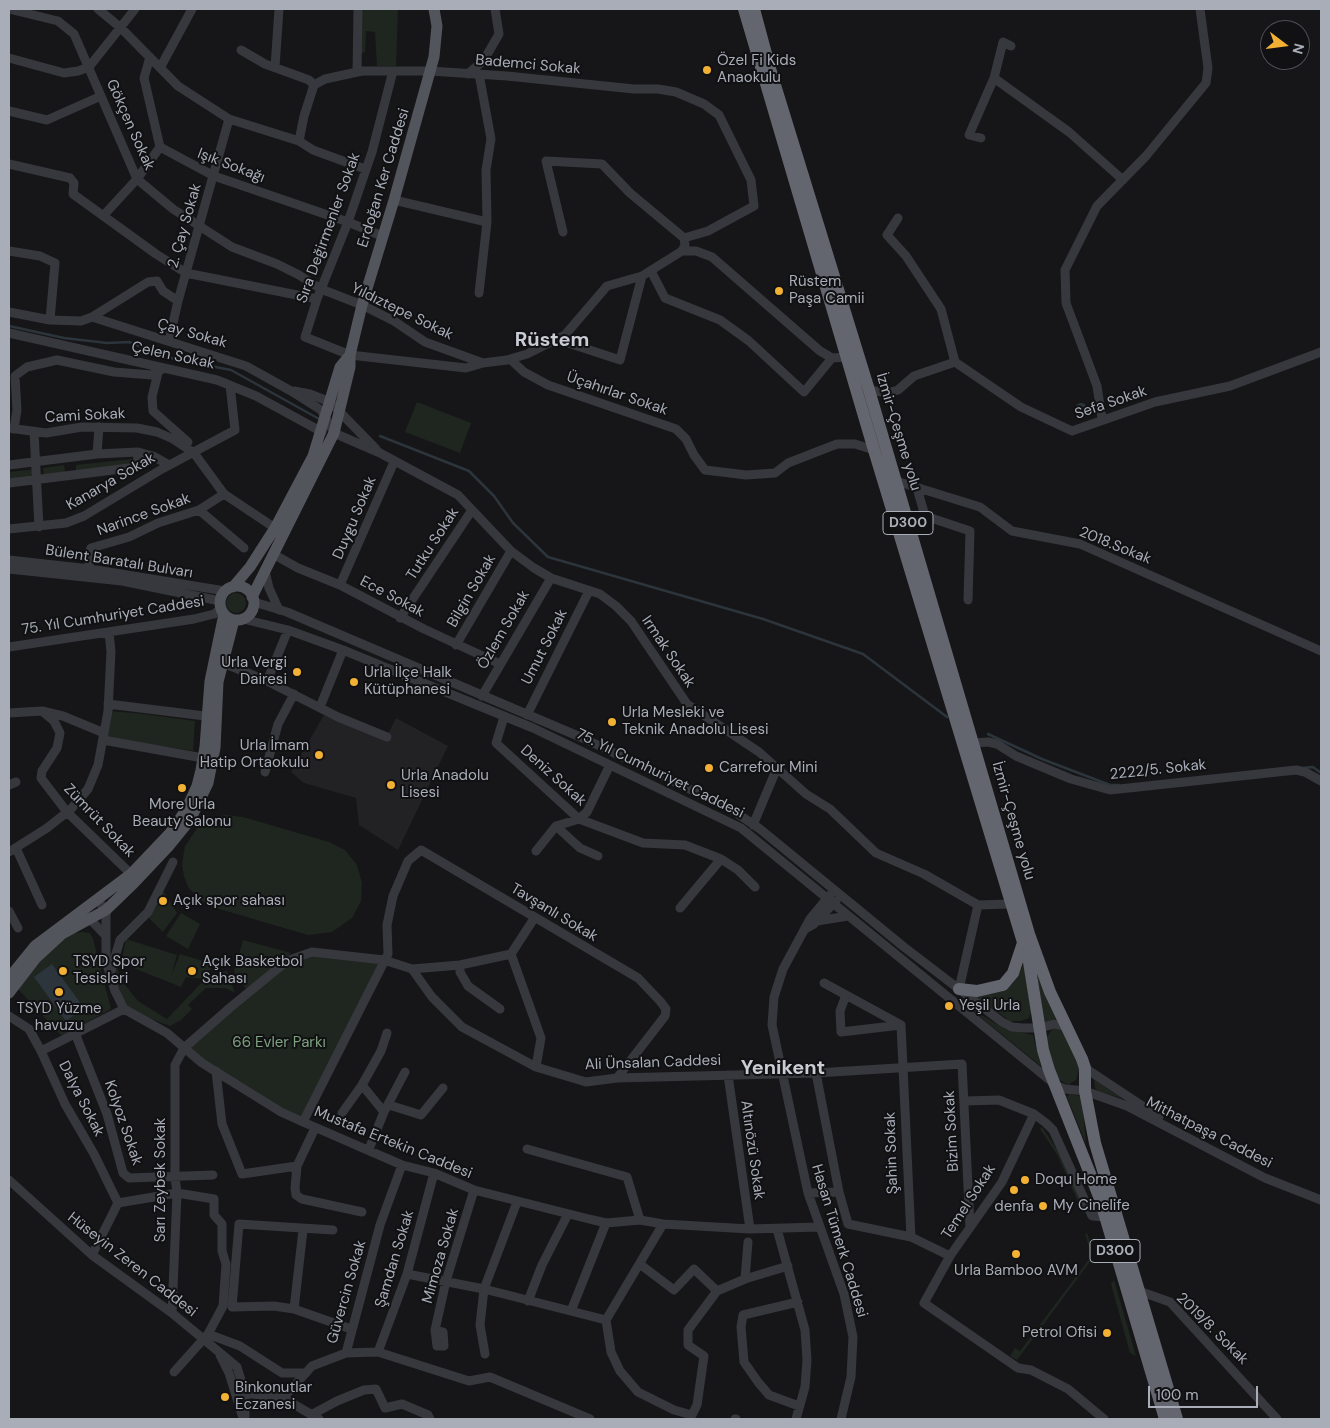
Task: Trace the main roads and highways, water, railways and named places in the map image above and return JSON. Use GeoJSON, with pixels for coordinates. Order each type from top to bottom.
{"type":"FeatureCollection","features":[{"type":"Feature","properties":{"kind":"highway","name":"İzmir-Çeşme yolu"},"geometry":{"type":"LineString","coordinates":[[744,9],[846,358],[1029,962],[1049,1070],[1057,1086],[1106,1217],[1165,1419]]}},
{"type":"Feature","properties":{"kind":"highway","name":"İzmir-Çeşme yolu"},"geometry":{"type":"LineString","coordinates":[[754,9],[771,72],[869,390],[1030,934],[1050,992],[1072,1034],[1085,1068],[1085,1091],[1095,1143],[1177,1419]]}},
{"type":"Feature","properties":{"kind":"highway"},"geometry":{"type":"LineString","coordinates":[[959,990],[977,991],[1003,985],[1013,973],[1023,943]]}},
{"type":"Feature","properties":{"kind":"main road","name":"Erdoğan Ker Caddesi"},"geometry":{"type":"LineString","coordinates":[[86,915],[106,910],[168,848],[190,820],[208,783],[215,748],[218,682],[221,662],[239,620],[251,612],[253,599],[327,428],[334,405],[340,366],[350,355],[362,306],[434,57],[437,26],[434,9]]}},
{"type":"Feature","properties":{"kind":"main road","name":"Erdoğan Ker Caddesi"},"geometry":{"type":"LineString","coordinates":[[225,601],[250,567],[274,528],[327,428]]}},
{"type":"Feature","properties":{"kind":"main road"},"geometry":{"type":"LineString","coordinates":[[9,993],[36,958],[86,915],[96,900],[131,874],[170,833],[186,810],[197,786],[203,758],[205,716],[225,601],[244,588],[253,599]]}},
{"type":"Feature","properties":{"kind":"main road"},"geometry":{"type":"LineString","coordinates":[[225,601],[239,620]]}},
{"type":"Feature","properties":{"kind":"main road"},"geometry":{"type":"LineString","coordinates":[[9,978],[36,946],[86,915]]}},
{"type":"Feature","properties":{"kind":"waterway"},"geometry":{"type":"LineString","coordinates":[[9,326],[64,338],[107,343],[129,342],[174,359],[231,370],[321,420]]}},
{"type":"Feature","properties":{"kind":"waterway"},"geometry":{"type":"LineString","coordinates":[[380,436],[469,471],[494,496],[513,523],[548,557],[763,619],[863,654],[947,717]]}},
{"type":"Feature","properties":{"kind":"waterway"},"geometry":{"type":"LineString","coordinates":[[988,734],[1042,759],[1110,785],[1119,785]]}},
{"type":"Feature","properties":{"kind":"waterway"},"geometry":{"type":"LineString","coordinates":[[1303,768],[1313,767],[1321,773]]}},
{"type":"Feature","properties":{"kind":"place","name":"Özel Fi Kids Anaokulu"},"geometry":{"type":"Point","coordinates":[707,70]}},
{"type":"Feature","properties":{"kind":"place","name":"Rüstem Paşa Camii"},"geometry":{"type":"Point","coordinates":[779,291]}},
{"type":"Feature","properties":{"kind":"place","name":"Urla Vergi Dairesi"},"geometry":{"type":"Point","coordinates":[297,672]}},
{"type":"Feature","properties":{"kind":"place","name":"Urla İlçe Halk Kütüphanesi"},"geometry":{"type":"Point","coordinates":[354,682]}},
{"type":"Feature","properties":{"kind":"place","name":"Urla Mesleki ve Teknik Anadolu Lisesi"},"geometry":{"type":"Point","coordinates":[612,722]}},
{"type":"Feature","properties":{"kind":"place","name":"Urla İmam Hatip Ortaokulu"},"geometry":{"type":"Point","coordinates":[319,755]}},
{"type":"Feature","properties":{"kind":"place","name":"Carrefour Mini"},"geometry":{"type":"Point","coordinates":[709,768]}},
{"type":"Feature","properties":{"kind":"place","name":"Urla Anadolu Lisesi"},"geometry":{"type":"Point","coordinates":[391,785]}},
{"type":"Feature","properties":{"kind":"place","name":"More Urla Beauty Salonu"},"geometry":{"type":"Point","coordinates":[182,788]}},
{"type":"Feature","properties":{"kind":"place","name":"Açık spor sahası"},"geometry":{"type":"Point","coordinates":[163,901]}},
{"type":"Feature","properties":{"kind":"place","name":"TSYD Spor Tesisleri"},"geometry":{"type":"Point","coordinates":[63,971]}},
{"type":"Feature","properties":{"kind":"place","name":"Açık Basketbol Sahası"},"geometry":{"type":"Point","coordinates":[192,971]}},
{"type":"Feature","properties":{"kind":"place","name":"TSYD Yüzme havuzu"},"geometry":{"type":"Point","coordinates":[59,992]}},
{"type":"Feature","properties":{"kind":"place","name":"Yeşil Urla"},"geometry":{"type":"Point","coordinates":[949,1006]}},
{"type":"Feature","properties":{"kind":"place","name":"Doqu Home"},"geometry":{"type":"Point","coordinates":[1025,1180]}},
{"type":"Feature","properties":{"kind":"place","name":"denfa"},"geometry":{"type":"Point","coordinates":[1014,1190]}},
{"type":"Feature","properties":{"kind":"place","name":"My Cinelife"},"geometry":{"type":"Point","coordinates":[1043,1206]}},
{"type":"Feature","properties":{"kind":"place","name":"Urla Bamboo AVM"},"geometry":{"type":"Point","coordinates":[1016,1254]}},
{"type":"Feature","properties":{"kind":"place","name":"Petrol Ofisi"},"geometry":{"type":"Point","coordinates":[1107,1333]}},
{"type":"Feature","properties":{"kind":"place","name":"Binkonutlar Eczanesi"},"geometry":{"type":"Point","coordinates":[225,1397]}},
{"type":"Feature","properties":{"kind":"district","name":"Rüstem"},"geometry":{"type":"Point","coordinates":[552,341]}},
{"type":"Feature","properties":{"kind":"district","name":"Yenikent"},"geometry":{"type":"Point","coordinates":[783,1069]}},
{"type":"Feature","properties":{"kind":"park label","name":"66 Evler Parkı"},"geometry":{"type":"Point","coordinates":[279,1043]}}]}
